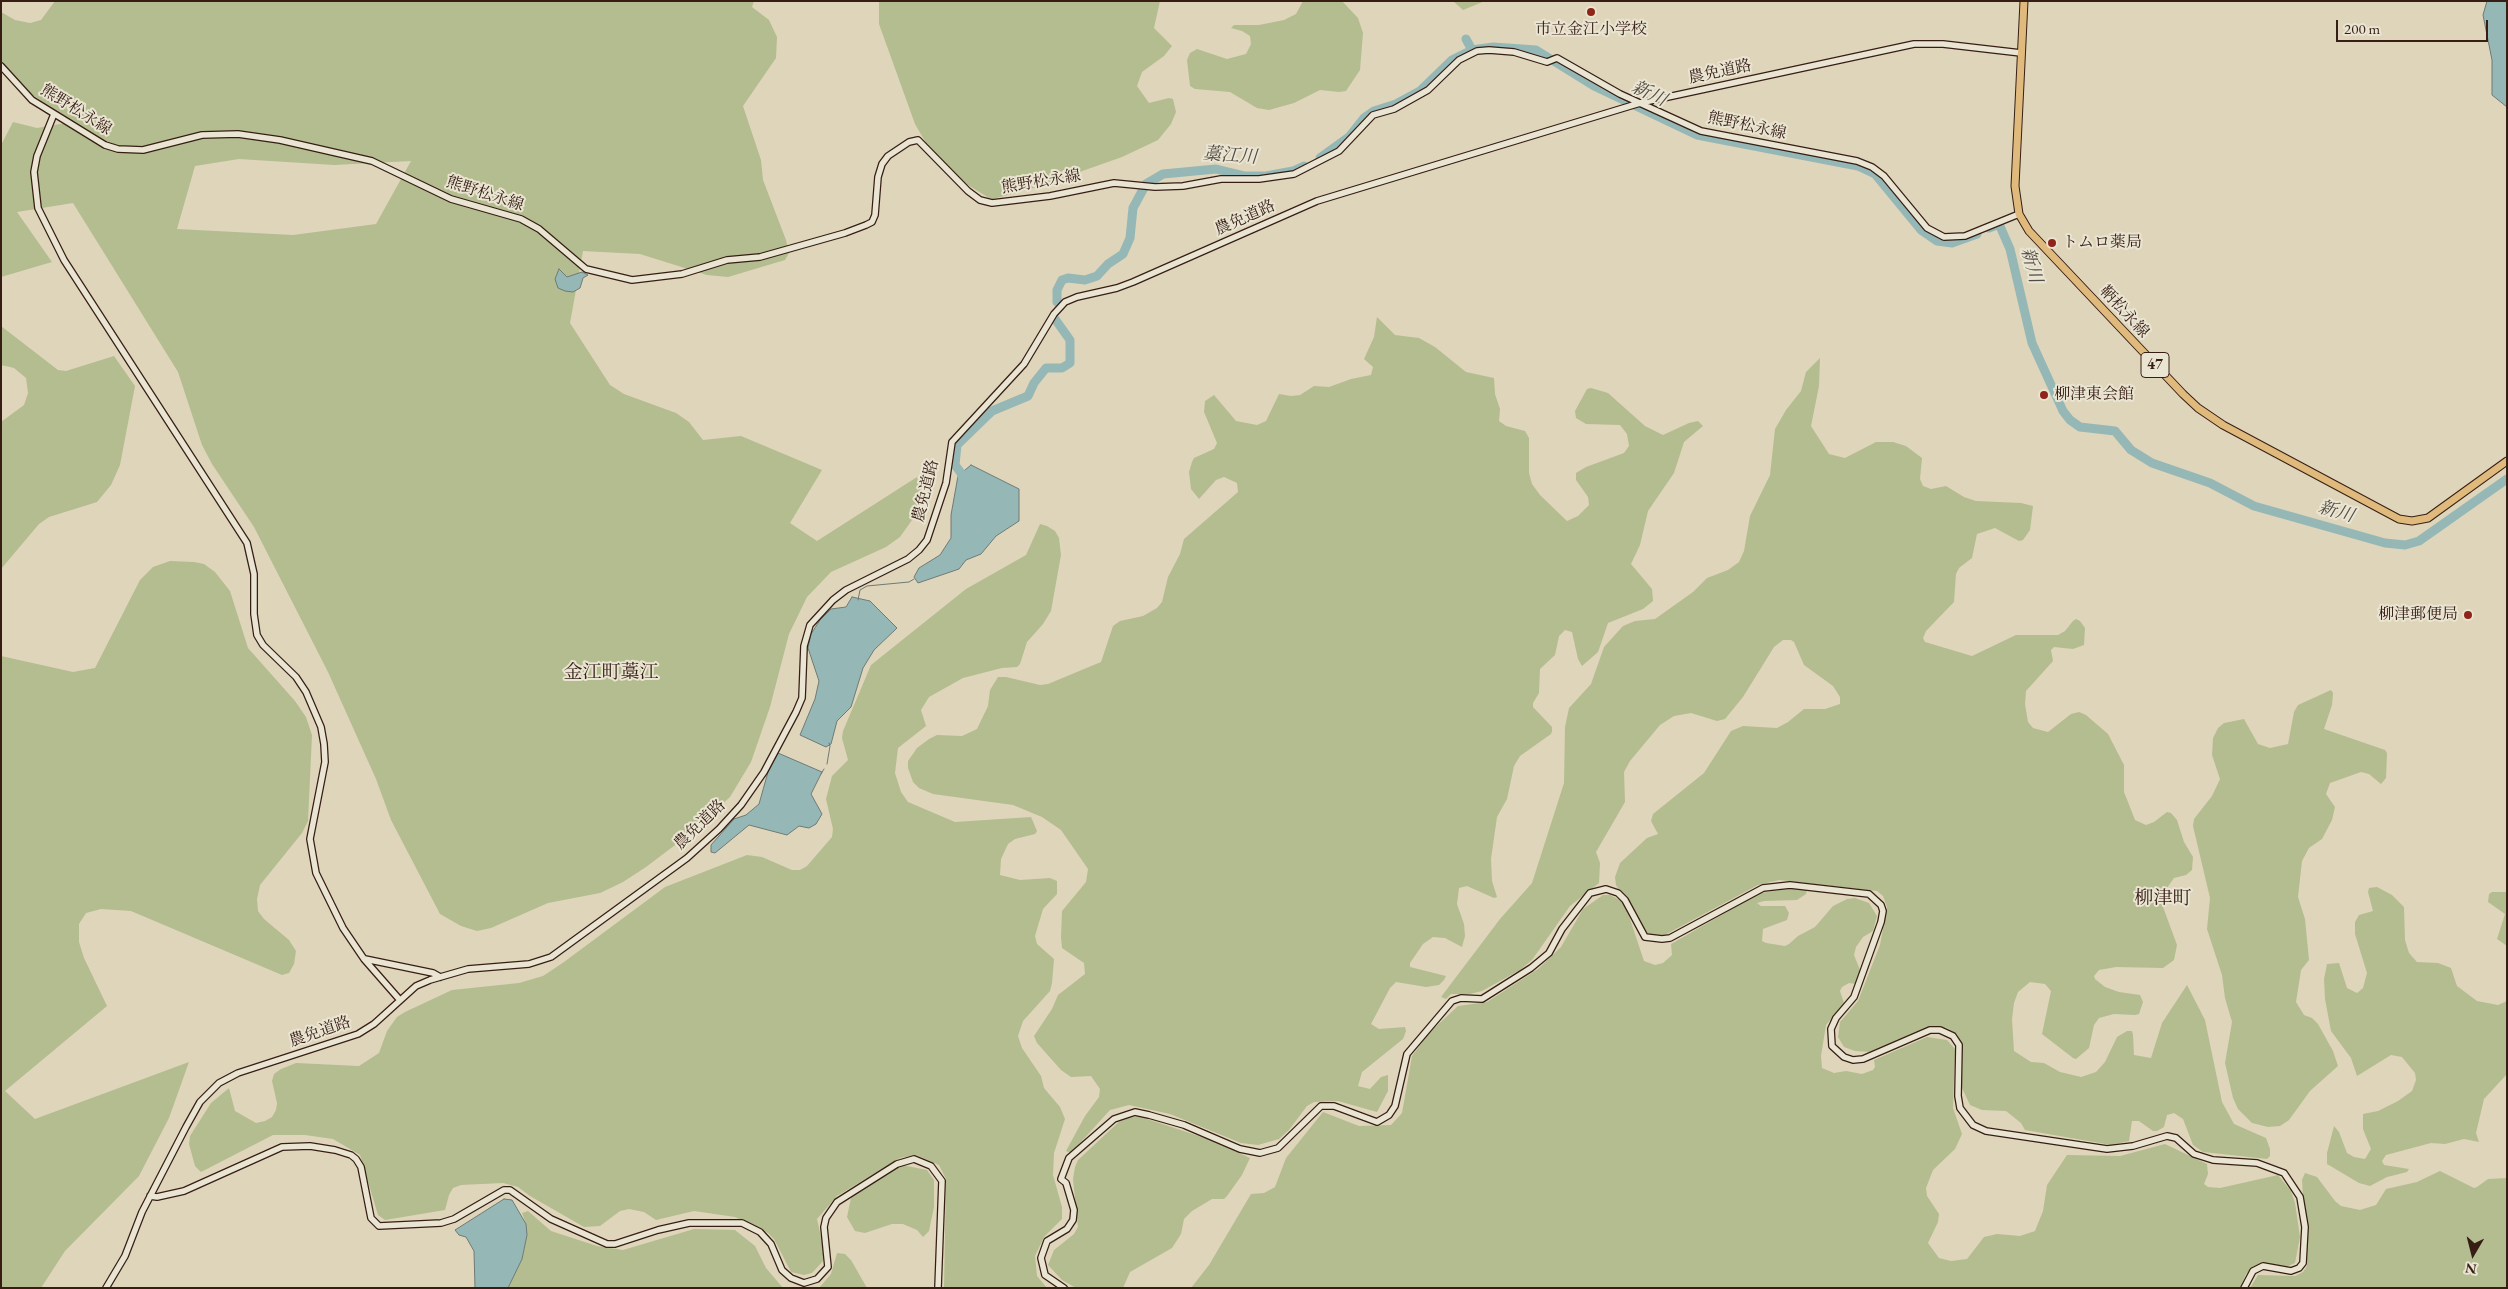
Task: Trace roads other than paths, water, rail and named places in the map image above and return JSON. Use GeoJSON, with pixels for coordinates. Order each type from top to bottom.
{"type":"FeatureCollection","features":[{"type":"Feature","properties":{"kind":"main road","name":"鞆松永線"},"geometry":{"type":"LineString","coordinates":[[2024,1],[2015,186],[2019,214],[2029,231],[2177,389],[2198,408],[2223,425],[2380,511],[2400,519],[2412,521],[2428,518],[2507,461]]}},
{"type":"Feature","properties":{"kind":"street","name":"農免道路"},"geometry":{"type":"LineString","coordinates":[[106,1288],[125,1256],[150,1196],[200,1102],[219,1083],[238,1073],[358,1034],[374,1024],[399,999],[416,986],[468,969],[529,964],[551,957],[687,858],[719,829],[741,805],[764,772],[796,712],[802,698],[804,646],[810,625],[833,600],[846,590],[908,559],[927,540],[949,472],[952,442],[1024,364],[1054,314],[1065,302],[1133,282],[1317,201],[1639,104],[1914,44],[1943,44],[2021,53]]}},
{"type":"Feature","properties":{"kind":"street","name":"熊野松永線"},"geometry":{"type":"LineString","coordinates":[[1,66],[32,100],[105,145],[132,151],[202,135],[238,134],[273,139],[372,160],[451,199],[521,218],[539,229],[586,269],[632,280],[682,274],[727,260],[760,257],[845,233],[866,225],[872,222],[875,215],[878,177],[882,164],[895,151],[909,142],[918,140],[968,191],[980,200],[992,203],[1040,197],[1114,183],[1145,186],[1183,186],[1220,179],[1259,179],[1294,174],[1339,151],[1373,115],[1394,108],[1428,90],[1451,66],[1477,51],[1514,52],[1550,60],[1557,58],[1639,104],[1701,132],[1857,161],[1872,167],[1884,176],[1927,228],[1944,237],[1965,236],[2019,214]]}},
{"type":"Feature","properties":{"kind":"street"},"geometry":{"type":"LineString","coordinates":[[54,114],[37,156],[34,172],[38,208],[64,260],[247,543],[254,574],[254,614],[257,635],[262,645],[296,677],[306,692],[321,727],[325,762],[310,839],[316,873],[343,928],[364,959],[399,999]]}},
{"type":"Feature","properties":{"kind":"street"},"geometry":{"type":"LineString","coordinates":[[1064,1288],[1045,1275],[1041,1258],[1047,1241],[1067,1229],[1073,1220],[1074,1210],[1066,1183],[1062,1179],[1069,1158],[1114,1119],[1135,1112],[1149,1115],[1184,1125],[1240,1149],[1260,1153],[1278,1148],[1321,1106],[1334,1106],[1377,1122],[1390,1115],[1395,1106],[1407,1054],[1452,1000],[1461,998],[1482,999],[1532,968],[1548,953],[1562,929],[1590,893],[1606,889],[1618,893],[1625,900],[1644,937],[1662,939],[1670,938],[1763,888],[1790,885],[1869,894],[1881,905],[1883,911],[1881,922],[1854,997],[1836,1018],[1831,1029],[1832,1046],[1844,1056],[1853,1060],[1863,1059],[1930,1030],[1940,1030],[1953,1036],[1959,1045],[1958,1096],[1960,1108],[1973,1125],[1986,1131],[2107,1149],[2134,1146],[2167,1136],[2176,1138],[2194,1154],[2213,1160],[2257,1163],[2284,1173],[2300,1197],[2305,1227],[2303,1263],[2299,1268],[2291,1271],[2263,1266],[2253,1271],[2244,1288]]}},
{"type":"Feature","properties":{"kind":"street"},"geometry":{"type":"LineString","coordinates":[[364,959],[433,973],[440,977]]}},
{"type":"Feature","properties":{"kind":"street"},"geometry":{"type":"LineString","coordinates":[[150,1196],[157,1197],[184,1191],[282,1147],[299,1145],[320,1147],[351,1155],[356,1159],[361,1168],[371,1218],[379,1226],[440,1223],[454,1220],[504,1190],[510,1190],[551,1219],[607,1244],[615,1244],[658,1230],[689,1223],[742,1223],[760,1232],[771,1244],[782,1270],[791,1278],[804,1283],[817,1279],[828,1267],[824,1227],[826,1218],[836,1202],[897,1164],[914,1160],[931,1166],[942,1181],[938,1288]]}},
{"type":"Feature","properties":{"kind":"water"},"geometry":{"type":"Polygon","coordinates":[[[2487,1],[2507,1],[2507,107],[2492,95],[2492,60],[2483,15],[2487,1]]]}},
{"type":"Feature","properties":{"kind":"water"},"geometry":{"type":"Polygon","coordinates":[[[559,269],[567,277],[582,272],[588,275],[583,278],[580,288],[573,292],[565,291],[558,288],[555,279],[559,269]]]}},
{"type":"Feature","properties":{"kind":"water"},"geometry":{"type":"Polygon","coordinates":[[[971,465],[1019,489],[1019,521],[996,536],[981,554],[966,560],[959,569],[918,583],[914,577],[919,568],[940,555],[951,538],[951,515],[958,476],[971,465]]]}},
{"type":"Feature","properties":{"kind":"water"},"geometry":{"type":"Polygon","coordinates":[[[852,597],[870,601],[897,628],[874,650],[863,668],[851,707],[837,721],[831,744],[826,747],[800,735],[815,699],[819,681],[808,648],[811,634],[820,620],[831,609],[846,607],[852,597]]]}},
{"type":"Feature","properties":{"kind":"water"},"geometry":{"type":"Polygon","coordinates":[[[778,753],[822,772],[811,794],[822,814],[816,824],[809,828],[799,826],[787,835],[749,825],[715,853],[711,852],[711,845],[734,819],[746,815],[759,804],[768,772],[778,753]]]}},
{"type":"Feature","properties":{"kind":"water"},"geometry":{"type":"Polygon","coordinates":[[[504,1199],[512,1200],[526,1224],[527,1235],[522,1259],[508,1288],[475,1288],[474,1251],[466,1237],[459,1235],[455,1230],[504,1199]]]}},
{"type":"Feature","properties":{"kind":"waterway","name":"新川"},"geometry":{"type":"LineString","coordinates":[[1466,39],[1472,50]]}},
{"type":"Feature","properties":{"kind":"waterway","name":"新川"},"geometry":{"type":"LineString","coordinates":[[1320,158],[1349,137],[1364,118],[1374,111],[1396,104],[1420,91],[1452,60],[1472,50],[1493,47],[1536,50],[1594,86],[1697,135],[1858,166],[1875,174],[1921,230],[1937,241],[1952,243],[1977,234]]}},
{"type":"Feature","properties":{"kind":"waterway","name":"藁江川"},"geometry":{"type":"LineString","coordinates":[[1057,302],[1057,290],[1062,280],[1068,278],[1085,280],[1097,276],[1108,264],[1123,254],[1130,238],[1133,208],[1146,184],[1163,174],[1216,169],[1245,176],[1266,176],[1293,171],[1304,166]]}},
{"type":"Feature","properties":{"kind":"waterway","name":"新川"},"geometry":{"type":"LineString","coordinates":[[1989,228],[1999,224],[2010,249],[2032,343],[2063,411],[2070,420],[2080,427],[2115,431],[2131,450],[2152,463],[2210,483],[2254,506],[2385,543],[2405,545],[2419,541],[2507,479]]}},
{"type":"Feature","properties":{"kind":"waterway","name":"藁江川"},"geometry":{"type":"LineString","coordinates":[[964,484],[961,473],[955,465],[957,445],[992,411],[1028,396],[1034,383],[1046,368],[1062,368],[1070,363],[1070,340],[1055,319]]}},
{"type":"Feature","properties":{"kind":"waterway"},"geometry":{"type":"LineString","coordinates":[[858,600],[860,590],[867,586],[909,582],[914,579]]}},
{"type":"Feature","properties":{"kind":"waterway"},"geometry":{"type":"LineString","coordinates":[[827,764],[829,743]]}},
{"type":"Feature","properties":{"kind":"waterway"},"geometry":{"type":"LineString","coordinates":[[821,774],[824,769]]}},
{"type":"Feature","properties":{"kind":"place","name":"市立金江小学校"},"geometry":{"type":"Point","coordinates":[1591,12]}},
{"type":"Feature","properties":{"kind":"place","name":"トムロ薬局"},"geometry":{"type":"Point","coordinates":[2052,243]}},
{"type":"Feature","properties":{"kind":"place","name":"柳津東会館"},"geometry":{"type":"Point","coordinates":[2044,395]}},
{"type":"Feature","properties":{"kind":"place","name":"柳津郵便局"},"geometry":{"type":"Point","coordinates":[2468,615]}},
{"type":"Feature","properties":{"kind":"district","name":"金江町藁江"},"geometry":{"type":"Point","coordinates":[611,673]}},
{"type":"Feature","properties":{"kind":"district","name":"柳津町"},"geometry":{"type":"Point","coordinates":[2163,899]}}]}
